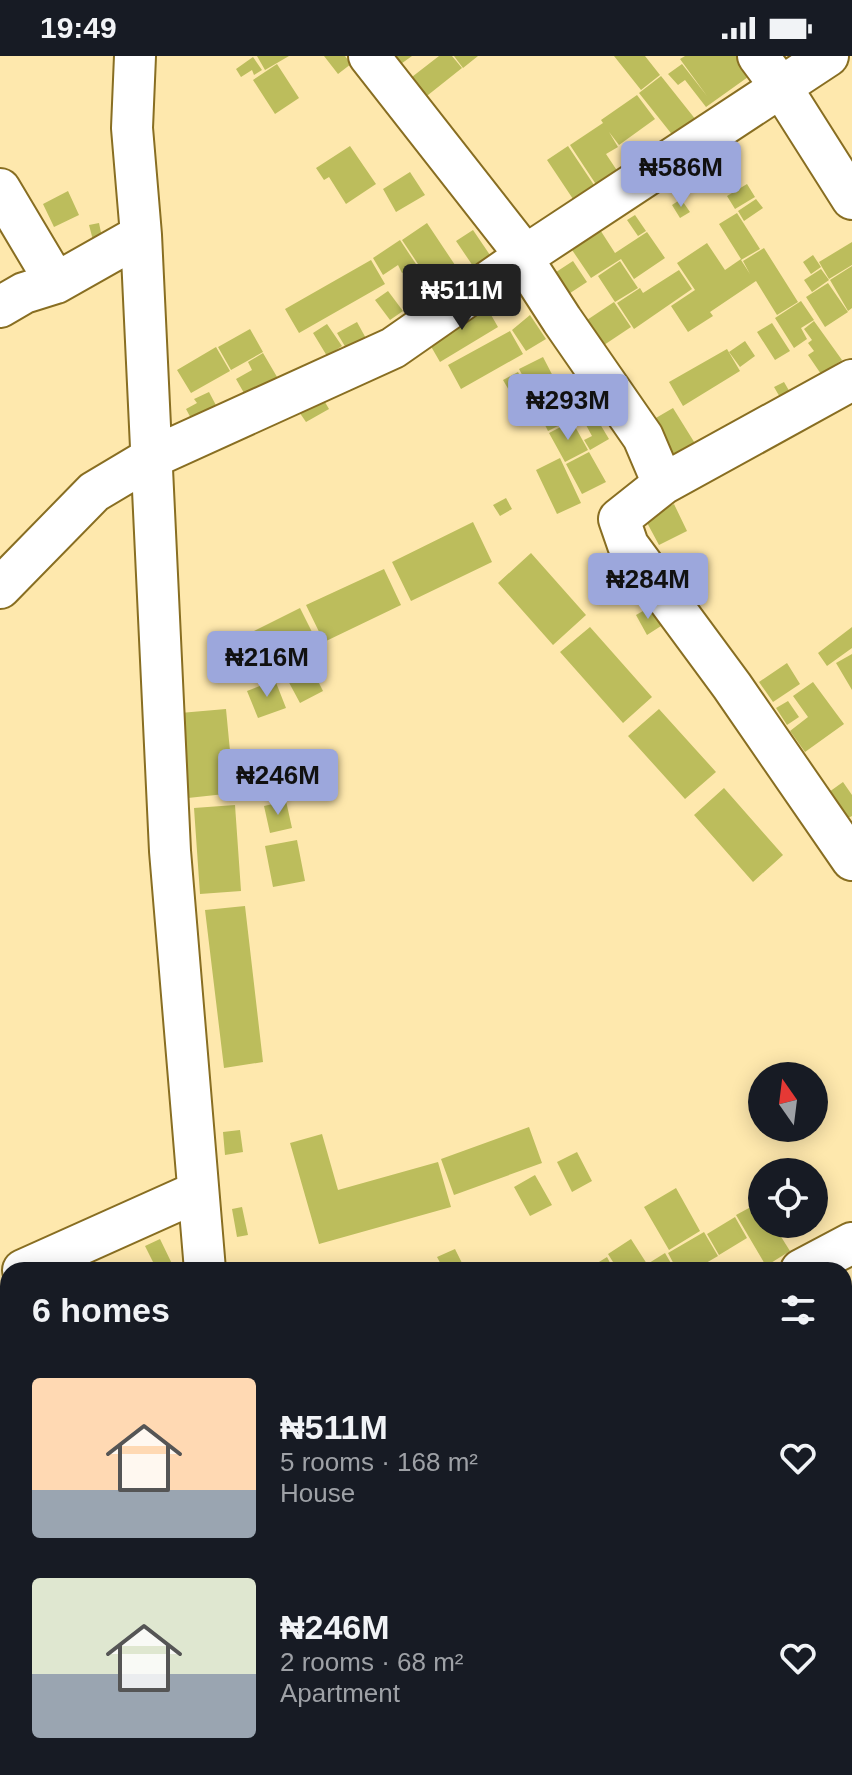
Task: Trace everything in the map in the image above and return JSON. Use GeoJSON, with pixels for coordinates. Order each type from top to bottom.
{"type":"FeatureCollection","features":[{"type":"Feature","properties":{"kind":"street"},"geometry":{"type":"LineString","coordinates":[[135,56],[132,128],[141,235],[170,851],[204,1262]]}},
{"type":"Feature","properties":{"kind":"street"},"geometry":{"type":"LineString","coordinates":[[369,56],[514,241],[522,258],[643,437],[663,484]]}},
{"type":"Feature","properties":{"kind":"street"},"geometry":{"type":"LineString","coordinates":[[0,588],[94,492],[151,458],[393,348],[522,258],[769,71],[828,56]]}},
{"type":"Feature","properties":{"kind":"street"},"geometry":{"type":"LineString","coordinates":[[769,71],[852,199]]}},
{"type":"Feature","properties":{"kind":"street"},"geometry":{"type":"LineString","coordinates":[[0,189],[56,283]]}},
{"type":"Feature","properties":{"kind":"street"},"geometry":{"type":"LineString","coordinates":[[0,307],[24,293],[56,283],[141,235]]}},
{"type":"Feature","properties":{"kind":"street"},"geometry":{"type":"LineString","coordinates":[[852,380],[663,484],[619,519],[628,545],[732,686],[852,860]]}},
{"type":"Feature","properties":{"kind":"street"},"geometry":{"type":"LineString","coordinates":[[41,1262],[197,1192]]}},
{"type":"Feature","properties":{"kind":"street"},"geometry":{"type":"LineString","coordinates":[[816,1262],[852,1243]]}},
{"type":"Feature","properties":{"kind":"building"},"geometry":{"type":"Polygon","coordinates":[[[257,56],[289,56],[265,70],[257,56]]]}},
{"type":"Feature","properties":{"kind":"building"},"geometry":{"type":"Polygon","coordinates":[[[324,56],[345,56],[351,64],[338,74],[324,56]]]}},
{"type":"Feature","properties":{"kind":"building"},"geometry":{"type":"Polygon","coordinates":[[[391,56],[412,56],[398,66],[391,56]]]}},
{"type":"Feature","properties":{"kind":"building"},"geometry":{"type":"Polygon","coordinates":[[[439,56],[452,56],[462,68],[423,99],[408,80],[439,56]]]}},
{"type":"Feature","properties":{"kind":"building"},"geometry":{"type":"Polygon","coordinates":[[[454,56],[478,56],[463,68],[454,56]]]}},
{"type":"Feature","properties":{"kind":"building"},"geometry":{"type":"Polygon","coordinates":[[[614,56],[645,56],[660,75],[641,90],[614,56]]]}},
{"type":"Feature","properties":{"kind":"building"},"geometry":{"type":"Polygon","coordinates":[[[685,56],[743,56],[755,72],[706,107],[685,80],[678,85],[668,74],[682,64],[707,96],[680,59],[685,56]]]}},
{"type":"Feature","properties":{"kind":"building"},"geometry":{"type":"Polygon","coordinates":[[[253,57],[262,70],[254,75],[252,70],[241,77],[236,69],[253,57]]]}},
{"type":"Feature","properties":{"kind":"building"},"geometry":{"type":"Polygon","coordinates":[[[277,64],[299,98],[275,114],[253,80],[277,64]]]}},
{"type":"Feature","properties":{"kind":"building"},"geometry":{"type":"Polygon","coordinates":[[[661,76],[696,120],[674,137],[639,93],[661,76]]]}},
{"type":"Feature","properties":{"kind":"building"},"geometry":{"type":"Polygon","coordinates":[[[637,95],[655,119],[619,145],[609,132],[618,147],[606,154],[620,175],[599,189],[570,145],[637,95]]]}},
{"type":"Feature","properties":{"kind":"building"},"geometry":{"type":"Polygon","coordinates":[[[350,146],[376,184],[346,204],[329,177],[324,180],[316,168],[350,146]]]}},
{"type":"Feature","properties":{"kind":"building"},"geometry":{"type":"Polygon","coordinates":[[[568,146],[596,188],[575,202],[547,160],[568,146]]]}},
{"type":"Feature","properties":{"kind":"building"},"geometry":{"type":"Polygon","coordinates":[[[410,172],[425,195],[396,212],[383,189],[410,172]]]}},
{"type":"Feature","properties":{"kind":"building"},"geometry":{"type":"Polygon","coordinates":[[[747,184],[755,197],[735,209],[727,196],[747,184]]]}},
{"type":"Feature","properties":{"kind":"building"},"geometry":{"type":"Polygon","coordinates":[[[68,191],[79,215],[54,227],[43,204],[68,191]]]}},
{"type":"Feature","properties":{"kind":"building"},"geometry":{"type":"Polygon","coordinates":[[[681,199],[690,212],[680,218],[672,205],[681,199]]]}},
{"type":"Feature","properties":{"kind":"building"},"geometry":{"type":"Polygon","coordinates":[[[756,199],[763,208],[744,221],[738,211],[756,199]]]}},
{"type":"Feature","properties":{"kind":"building"},"geometry":{"type":"Polygon","coordinates":[[[737,213],[760,249],[741,260],[750,274],[743,261],[764,248],[798,302],[777,315],[756,281],[710,312],[713,316],[688,332],[671,306],[695,290],[677,263],[707,243],[725,270],[741,259],[719,224],[737,213]]]}},
{"type":"Feature","properties":{"kind":"building"},"geometry":{"type":"Polygon","coordinates":[[[635,215],[646,231],[638,236],[627,220],[635,215]]]}},
{"type":"Feature","properties":{"kind":"building"},"geometry":{"type":"Polygon","coordinates":[[[595,222],[615,253],[647,232],[665,258],[634,279],[621,259],[591,278],[566,241],[595,222]]]}},
{"type":"Feature","properties":{"kind":"building"},"geometry":{"type":"Polygon","coordinates":[[[99,223],[103,242],[94,244],[89,225],[99,223]]]}},
{"type":"Feature","properties":{"kind":"building"},"geometry":{"type":"Polygon","coordinates":[[[427,223],[463,277],[438,294],[402,240],[427,223]]]}},
{"type":"Feature","properties":{"kind":"building"},"geometry":{"type":"Polygon","coordinates":[[[473,230],[492,258],[475,269],[456,241],[473,230]]]}},
{"type":"Feature","properties":{"kind":"building"},"geometry":{"type":"Polygon","coordinates":[[[400,240],[416,264],[402,273],[398,265],[383,275],[373,258],[400,240]]]}},
{"type":"Feature","properties":{"kind":"building"},"geometry":{"type":"Polygon","coordinates":[[[852,242],[852,265],[829,279],[819,262],[852,242]]]}},
{"type":"Feature","properties":{"kind":"building"},"geometry":{"type":"Polygon","coordinates":[[[813,255],[821,267],[811,274],[803,262],[813,255]]]}},
{"type":"Feature","properties":{"kind":"building"},"geometry":{"type":"Polygon","coordinates":[[[371,260],[385,284],[299,333],[285,309],[371,260]]]}},
{"type":"Feature","properties":{"kind":"building"},"geometry":{"type":"Polygon","coordinates":[[[573,261],[587,282],[564,297],[550,276],[573,261]]]}},
{"type":"Feature","properties":{"kind":"building"},"geometry":{"type":"Polygon","coordinates":[[[620,261],[638,288],[615,302],[598,276],[620,261]]]}},
{"type":"Feature","properties":{"kind":"building"},"geometry":{"type":"Polygon","coordinates":[[[852,266],[852,308],[848,311],[830,280],[852,266]]]}},
{"type":"Feature","properties":{"kind":"building"},"geometry":{"type":"Polygon","coordinates":[[[821,269],[829,280],[812,292],[804,280],[821,269]]]}},
{"type":"Feature","properties":{"kind":"building"},"geometry":{"type":"Polygon","coordinates":[[[679,270],[692,289],[634,329],[617,303],[640,288],[643,293],[679,270]]]}},
{"type":"Feature","properties":{"kind":"building"},"geometry":{"type":"Polygon","coordinates":[[[828,283],[848,312],[825,327],[806,297],[828,283]]]}},
{"type":"Feature","properties":{"kind":"building"},"geometry":{"type":"Polygon","coordinates":[[[388,291],[403,311],[390,320],[375,300],[388,291]]]}},
{"type":"Feature","properties":{"kind":"building"},"geometry":{"type":"Polygon","coordinates":[[[483,301],[498,327],[440,362],[425,336],[483,301]]]}},
{"type":"Feature","properties":{"kind":"building"},"geometry":{"type":"Polygon","coordinates":[[[801,301],[814,320],[801,328],[807,339],[794,348],[775,318],[801,301]]]}},
{"type":"Feature","properties":{"kind":"building"},"geometry":{"type":"Polygon","coordinates":[[[614,302],[631,327],[601,347],[584,322],[614,302]]]}},
{"type":"Feature","properties":{"kind":"building"},"geometry":{"type":"Polygon","coordinates":[[[530,315],[546,339],[526,351],[512,330],[530,315]]]}},
{"type":"Feature","properties":{"kind":"building"},"geometry":{"type":"Polygon","coordinates":[[[814,321],[842,360],[821,374],[808,355],[814,351],[808,343],[812,340],[804,329],[814,321]]]}},
{"type":"Feature","properties":{"kind":"building"},"geometry":{"type":"Polygon","coordinates":[[[357,322],[368,342],[349,353],[337,333],[357,322]]]}},
{"type":"Feature","properties":{"kind":"building"},"geometry":{"type":"Polygon","coordinates":[[[772,323],[790,351],[775,360],[757,332],[772,323]]]}},
{"type":"Feature","properties":{"kind":"building"},"geometry":{"type":"Polygon","coordinates":[[[327,324],[342,346],[327,356],[313,333],[327,324]]]}},
{"type":"Feature","properties":{"kind":"building"},"geometry":{"type":"Polygon","coordinates":[[[250,329],[263,352],[231,370],[218,347],[250,329]]]}},
{"type":"Feature","properties":{"kind":"building"},"geometry":{"type":"Polygon","coordinates":[[[510,331],[523,354],[461,389],[448,365],[510,331]]]}},
{"type":"Feature","properties":{"kind":"building"},"geometry":{"type":"Polygon","coordinates":[[[745,341],[755,356],[740,367],[729,352],[745,341]]]}},
{"type":"Feature","properties":{"kind":"building"},"geometry":{"type":"Polygon","coordinates":[[[216,347],[230,371],[191,393],[177,370],[216,347]]]}},
{"type":"Feature","properties":{"kind":"building"},"geometry":{"type":"Polygon","coordinates":[[[727,349],[740,371],[683,406],[669,382],[727,349]]]}},
{"type":"Feature","properties":{"kind":"building"},"geometry":{"type":"Polygon","coordinates":[[[263,353],[280,382],[248,400],[236,379],[252,370],[248,362],[263,353]]]}},
{"type":"Feature","properties":{"kind":"building"},"geometry":{"type":"Polygon","coordinates":[[[543,357],[557,384],[534,397],[519,369],[543,357]]]}},
{"type":"Feature","properties":{"kind":"building"},"geometry":{"type":"Polygon","coordinates":[[[518,372],[524,384],[510,392],[503,380],[518,372]]]}},
{"type":"Feature","properties":{"kind":"building"},"geometry":{"type":"Polygon","coordinates":[[[784,382],[791,394],[781,399],[774,387],[784,382]]]}},
{"type":"Feature","properties":{"kind":"building"},"geometry":{"type":"Polygon","coordinates":[[[561,386],[571,405],[543,420],[533,401],[561,386]]]}},
{"type":"Feature","properties":{"kind":"building"},"geometry":{"type":"Polygon","coordinates":[[[209,392],[219,411],[194,424],[186,409],[197,403],[194,399],[209,392]]]}},
{"type":"Feature","properties":{"kind":"building"},"geometry":{"type":"Polygon","coordinates":[[[319,392],[329,409],[306,422],[295,406],[319,392]]]}},
{"type":"Feature","properties":{"kind":"building"},"geometry":{"type":"Polygon","coordinates":[[[673,408],[696,445],[671,460],[649,422],[673,408]]]}},
{"type":"Feature","properties":{"kind":"building"},"geometry":{"type":"Polygon","coordinates":[[[562,414],[566,422],[548,431],[544,423],[562,414]]]}},
{"type":"Feature","properties":{"kind":"building"},"geometry":{"type":"Polygon","coordinates":[[[597,419],[609,439],[590,450],[584,440],[592,436],[586,425],[597,419]]]}},
{"type":"Feature","properties":{"kind":"building"},"geometry":{"type":"Polygon","coordinates":[[[572,421],[588,450],[565,462],[549,433],[572,421]]]}},
{"type":"Feature","properties":{"kind":"building"},"geometry":{"type":"Polygon","coordinates":[[[589,452],[606,482],[582,494],[566,464],[589,452]]]}},
{"type":"Feature","properties":{"kind":"building"},"geometry":{"type":"Polygon","coordinates":[[[560,458],[581,503],[557,514],[536,470],[560,458]]]}},
{"type":"Feature","properties":{"kind":"building"},"geometry":{"type":"Polygon","coordinates":[[[506,498],[512,509],[500,516],[493,505],[506,498]]]}},
{"type":"Feature","properties":{"kind":"building"},"geometry":{"type":"Polygon","coordinates":[[[674,504],[687,531],[659,545],[645,519],[674,504]]]}},
{"type":"Feature","properties":{"kind":"building"},"geometry":{"type":"Polygon","coordinates":[[[473,522],[492,562],[411,601],[392,562],[473,522]]]}},
{"type":"Feature","properties":{"kind":"building"},"geometry":{"type":"Polygon","coordinates":[[[531,553],[586,615],[553,645],[498,583],[531,553]]]}},
{"type":"Feature","properties":{"kind":"building"},"geometry":{"type":"Polygon","coordinates":[[[384,569],[401,605],[324,642],[306,605],[384,569]]]}},
{"type":"Feature","properties":{"kind":"building"},"geometry":{"type":"Polygon","coordinates":[[[650,607],[661,626],[647,635],[636,615],[650,607]]]}},
{"type":"Feature","properties":{"kind":"building"},"geometry":{"type":"Polygon","coordinates":[[[300,608],[318,644],[246,679],[228,644],[300,608]]]}},
{"type":"Feature","properties":{"kind":"building"},"geometry":{"type":"Polygon","coordinates":[[[590,627],[652,697],[623,723],[560,652],[590,627]]]}},
{"type":"Feature","properties":{"kind":"building"},"geometry":{"type":"Polygon","coordinates":[[[852,627],[852,648],[827,666],[818,653],[852,627]]]}},
{"type":"Feature","properties":{"kind":"building"},"geometry":{"type":"Polygon","coordinates":[[[852,654],[852,690],[836,663],[852,654]]]}},
{"type":"Feature","properties":{"kind":"building"},"geometry":{"type":"Polygon","coordinates":[[[787,663],[800,684],[773,702],[759,682],[787,663]]]}},
{"type":"Feature","properties":{"kind":"building"},"geometry":{"type":"Polygon","coordinates":[[[310,665],[323,691],[300,703],[286,677],[310,665]]]}},
{"type":"Feature","properties":{"kind":"building"},"geometry":{"type":"Polygon","coordinates":[[[275,680],[286,708],[258,718],[247,691],[275,680]]]}},
{"type":"Feature","properties":{"kind":"building"},"geometry":{"type":"Polygon","coordinates":[[[813,682],[844,724],[805,752],[790,731],[808,717],[793,696],[813,682]]]}},
{"type":"Feature","properties":{"kind":"building"},"geometry":{"type":"Polygon","coordinates":[[[788,701],[799,717],[787,725],[776,708],[788,701]]]}},
{"type":"Feature","properties":{"kind":"building"},"geometry":{"type":"Polygon","coordinates":[[[226,709],[234,793],[188,798],[180,713],[226,709]]]}},
{"type":"Feature","properties":{"kind":"building"},"geometry":{"type":"Polygon","coordinates":[[[659,709],[716,772],[685,799],[628,736],[659,709]]]}},
{"type":"Feature","properties":{"kind":"building"},"geometry":{"type":"Polygon","coordinates":[[[843,782],[852,795],[852,816],[848,818],[829,792],[843,782]]]}},
{"type":"Feature","properties":{"kind":"building"},"geometry":{"type":"Polygon","coordinates":[[[724,788],[783,855],[753,882],[694,815],[724,788]]]}},
{"type":"Feature","properties":{"kind":"building"},"geometry":{"type":"Polygon","coordinates":[[[286,801],[292,828],[270,833],[264,806],[286,801]]]}},
{"type":"Feature","properties":{"kind":"building"},"geometry":{"type":"Polygon","coordinates":[[[235,805],[241,891],[200,894],[194,808],[235,805]]]}},
{"type":"Feature","properties":{"kind":"building"},"geometry":{"type":"Polygon","coordinates":[[[297,840],[305,881],[273,887],[265,846],[297,840]]]}},
{"type":"Feature","properties":{"kind":"building"},"geometry":{"type":"Polygon","coordinates":[[[245,906],[263,1062],[224,1068],[205,910],[245,906]]]}},
{"type":"Feature","properties":{"kind":"building"},"geometry":{"type":"Polygon","coordinates":[[[529,1127],[542,1163],[454,1195],[441,1159],[529,1127]]]}},
{"type":"Feature","properties":{"kind":"building"},"geometry":{"type":"Polygon","coordinates":[[[240,1130],[243,1152],[225,1155],[223,1132],[240,1130]]]}},
{"type":"Feature","properties":{"kind":"building"},"geometry":{"type":"Polygon","coordinates":[[[322,1134],[338,1190],[438,1162],[451,1207],[319,1244],[290,1143],[322,1134]]]}},
{"type":"Feature","properties":{"kind":"building"},"geometry":{"type":"Polygon","coordinates":[[[577,1152],[592,1181],[572,1192],[557,1162],[577,1152]]]}},
{"type":"Feature","properties":{"kind":"building"},"geometry":{"type":"Polygon","coordinates":[[[535,1175],[552,1205],[530,1216],[514,1187],[535,1175]]]}},
{"type":"Feature","properties":{"kind":"building"},"geometry":{"type":"Polygon","coordinates":[[[676,1188],[700,1231],[669,1250],[644,1207],[676,1188]]]}},
{"type":"Feature","properties":{"kind":"building"},"geometry":{"type":"Polygon","coordinates":[[[242,1207],[248,1235],[237,1237],[232,1209],[242,1207]]]}},
{"type":"Feature","properties":{"kind":"building"},"geometry":{"type":"Polygon","coordinates":[[[748,1208],[748,1235],[736,1215],[748,1208]]]}},
{"type":"Feature","properties":{"kind":"building"},"geometry":{"type":"Polygon","coordinates":[[[735,1217],[747,1238],[719,1255],[707,1234],[735,1217]]]}},
{"type":"Feature","properties":{"kind":"building"},"geometry":{"type":"Polygon","coordinates":[[[704,1232],[718,1256],[708,1262],[673,1262],[668,1253],[704,1232]]]}},
{"type":"Feature","properties":{"kind":"building"},"geometry":{"type":"Polygon","coordinates":[[[750,1238],[782,1238],[790,1251],[772,1262],[764,1262],[750,1238]]]}},
{"type":"Feature","properties":{"kind":"building"},"geometry":{"type":"Polygon","coordinates":[[[160,1239],[171,1262],[153,1262],[145,1246],[160,1239]]]}},
{"type":"Feature","properties":{"kind":"building"},"geometry":{"type":"Polygon","coordinates":[[[631,1239],[646,1262],[613,1262],[608,1254],[631,1239]]]}},
{"type":"Feature","properties":{"kind":"building"},"geometry":{"type":"Polygon","coordinates":[[[455,1249],[462,1262],[440,1262],[437,1257],[455,1249]]]}},
{"type":"Feature","properties":{"kind":"building"},"geometry":{"type":"Polygon","coordinates":[[[665,1253],[670,1262],[651,1262],[665,1253]]]}}]}
